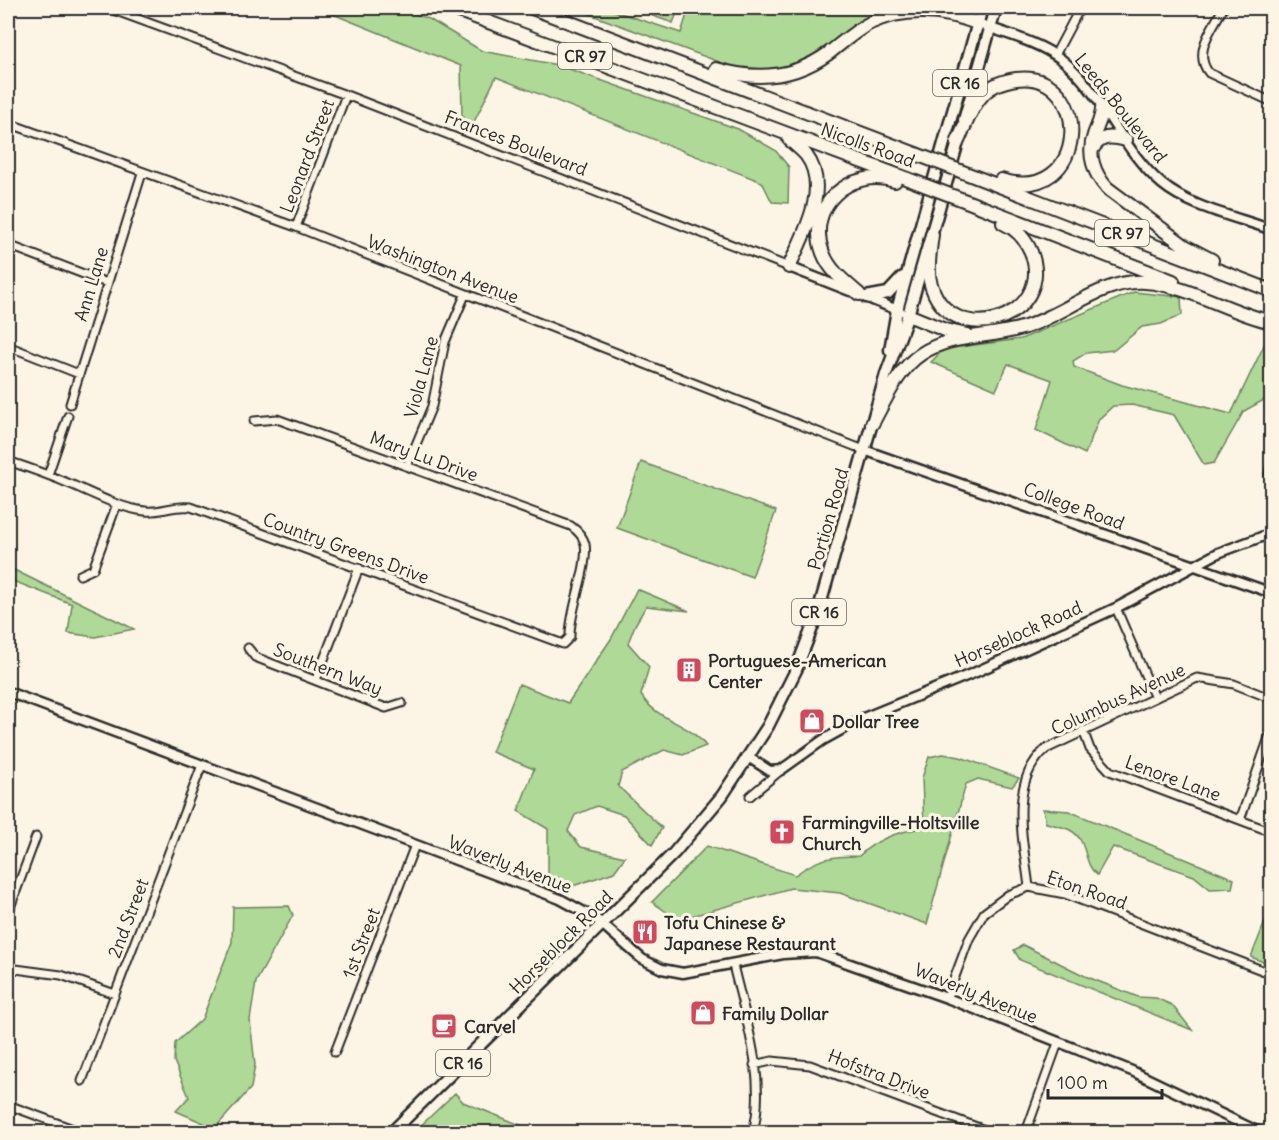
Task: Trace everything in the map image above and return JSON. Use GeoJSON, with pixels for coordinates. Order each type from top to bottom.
{"type":"FeatureCollection","features":[{"type":"Feature","properties":{"kind":"highway","name":"Nicolls Road"},"geometry":{"type":"LineString","coordinates":[[451,8],[908,182]]}},
{"type":"Feature","properties":{"kind":"highway","name":"Nicolls Road"},"geometry":{"type":"LineString","coordinates":[[532,8],[973,174]]}},
{"type":"Feature","properties":{"kind":"highway"},"geometry":{"type":"LineString","coordinates":[[649,51],[733,74],[769,76],[809,65],[861,28],[879,20],[938,8]]}},
{"type":"Feature","properties":{"kind":"highway"},"geometry":{"type":"LineString","coordinates":[[923,11],[977,23]]}},
{"type":"Feature","properties":{"kind":"highway"},"geometry":{"type":"LineString","coordinates":[[957,143],[978,99],[1001,82],[1020,79],[1039,82],[1051,89],[1064,103],[1070,115],[1072,138],[1065,158],[1056,170],[1044,178],[1022,183],[973,174]]}},
{"type":"Feature","properties":{"kind":"highway"},"geometry":{"type":"LineString","coordinates":[[1102,108],[1092,138],[1092,150],[1094,168],[1107,188],[1185,246],[1272,291]]}},
{"type":"Feature","properties":{"kind":"highway"},"geometry":{"type":"LineString","coordinates":[[781,132],[806,155],[817,182],[814,205],[789,267]]}},
{"type":"Feature","properties":{"kind":"highway"},"geometry":{"type":"LineString","coordinates":[[1092,150],[1097,142],[1107,137],[1126,140]]}},
{"type":"Feature","properties":{"kind":"highway","name":"CR 97"},"geometry":{"type":"LineString","coordinates":[[973,174],[1272,291]]}},
{"type":"Feature","properties":{"kind":"highway"},"geometry":{"type":"LineString","coordinates":[[863,296],[834,271],[823,253],[819,231],[823,211],[835,193],[860,179],[881,178],[908,182]]}},
{"type":"Feature","properties":{"kind":"highway","name":"CR 97"},"geometry":{"type":"LineString","coordinates":[[908,182],[936,190],[1272,321]]}},
{"type":"Feature","properties":{"kind":"highway"},"geometry":{"type":"LineString","coordinates":[[932,235],[930,280],[944,307],[960,318],[974,322],[997,321],[1022,304],[1030,292],[1034,271],[1033,257],[1028,244],[1016,230],[970,203]]}},
{"type":"Feature","properties":{"kind":"highway"},"geometry":{"type":"LineString","coordinates":[[872,424],[896,382],[914,358],[936,345],[1024,328],[1053,317],[1108,289],[1138,282],[1167,286],[1250,317],[1272,321]]}},
{"type":"Feature","properties":{"kind":"highway"},"geometry":{"type":"LineString","coordinates":[[903,313],[945,330],[980,336]]}},
{"type":"Feature","properties":{"kind":"main road","name":"Portion Road"},"geometry":{"type":"LineString","coordinates":[[903,313],[907,272],[982,8]]}},
{"type":"Feature","properties":{"kind":"main road","name":"Portion Road"},"geometry":{"type":"LineString","coordinates":[[700,823],[748,757],[788,686],[811,632],[903,313],[932,235],[996,8]]}},
{"type":"Feature","properties":{"kind":"main road"},"geometry":{"type":"LineString","coordinates":[[863,296],[888,293],[907,272]]}},
{"type":"Feature","properties":{"kind":"main road","name":"Horseblock Road"},"geometry":{"type":"LineString","coordinates":[[392,1132],[603,924],[700,823]]}},
{"type":"Feature","properties":{"kind":"street","name":"Frances Boulevard"},"geometry":{"type":"LineString","coordinates":[[108,8],[346,95],[903,313]]}},
{"type":"Feature","properties":{"kind":"street"},"geometry":{"type":"LineString","coordinates":[[1055,55],[1080,8]]}},
{"type":"Feature","properties":{"kind":"street"},"geometry":{"type":"LineString","coordinates":[[1223,8],[1203,46],[1201,57],[1209,74],[1272,102]]}},
{"type":"Feature","properties":{"kind":"street","name":"Leeds Boulevard"},"geometry":{"type":"LineString","coordinates":[[977,23],[1036,45],[1055,55],[1075,72],[1147,170],[1164,185],[1198,203],[1272,230]]}},
{"type":"Feature","properties":{"kind":"street","name":"Leonard Street"},"geometry":{"type":"LineString","coordinates":[[296,227],[346,95]]}},
{"type":"Feature","properties":{"kind":"street","name":"Washington Avenue"},"geometry":{"type":"LineString","coordinates":[[8,123],[296,227],[864,450]]}},
{"type":"Feature","properties":{"kind":"street","name":"Ann Lane"},"geometry":{"type":"LineString","coordinates":[[70,404],[142,172]]}},
{"type":"Feature","properties":{"kind":"street"},"geometry":{"type":"LineString","coordinates":[[8,245],[107,283]]}},
{"type":"Feature","properties":{"kind":"street","name":"Viola Lane"},"geometry":{"type":"LineString","coordinates":[[407,466],[434,399],[445,342],[465,295]]}},
{"type":"Feature","properties":{"kind":"street"},"geometry":{"type":"LineString","coordinates":[[8,346],[79,374]]}},
{"type":"Feature","properties":{"kind":"street"},"geometry":{"type":"LineString","coordinates":[[48,475],[68,416]]}},
{"type":"Feature","properties":{"kind":"street","name":"Mary Lu Drive"},"geometry":{"type":"LineString","coordinates":[[254,421],[277,419],[571,526],[580,533]]}},
{"type":"Feature","properties":{"kind":"street","name":"College Road"},"geometry":{"type":"LineString","coordinates":[[864,450],[1272,593]]}},
{"type":"Feature","properties":{"kind":"street"},"geometry":{"type":"LineString","coordinates":[[1272,458],[1269,474],[1272,486]]}},
{"type":"Feature","properties":{"kind":"street","name":"Country Greens Drive"},"geometry":{"type":"LineString","coordinates":[[8,461],[117,504],[144,511],[158,511],[174,505],[191,507],[563,644],[570,637],[570,621],[580,579],[585,546],[580,533]]}},
{"type":"Feature","properties":{"kind":"street"},"geometry":{"type":"LineString","coordinates":[[80,575],[93,569],[117,504]]}},
{"type":"Feature","properties":{"kind":"street","name":"Horseblock Road"},"geometry":{"type":"LineString","coordinates":[[750,796],[823,740],[861,718],[976,672],[1116,608],[1228,548],[1272,533]]}},
{"type":"Feature","properties":{"kind":"street"},"geometry":{"type":"LineString","coordinates":[[316,680],[359,568]]}},
{"type":"Feature","properties":{"kind":"street"},"geometry":{"type":"LineString","coordinates":[[1116,608],[1155,698]]}},
{"type":"Feature","properties":{"kind":"street","name":"Southern Way"},"geometry":{"type":"LineString","coordinates":[[248,648],[255,657],[386,708],[402,703]]}},
{"type":"Feature","properties":{"kind":"street","name":"Columbus Avenue"},"geometry":{"type":"LineString","coordinates":[[1029,886],[1020,806],[1024,788],[1042,752],[1083,730],[1197,678],[1234,684],[1272,699]]}},
{"type":"Feature","properties":{"kind":"street","name":"Waverly Avenue"},"geometry":{"type":"LineString","coordinates":[[8,692],[560,899],[603,924],[641,958],[662,969],[683,973],[783,954],[816,952],[946,998],[1155,1081],[1259,1132]]}},
{"type":"Feature","properties":{"kind":"street"},"geometry":{"type":"LineString","coordinates":[[1240,820],[1272,729]]}},
{"type":"Feature","properties":{"kind":"street","name":"Lenore Lane"},"geometry":{"type":"LineString","coordinates":[[1083,730],[1098,760],[1110,771],[1272,832]]}},
{"type":"Feature","properties":{"kind":"street"},"geometry":{"type":"LineString","coordinates":[[748,757],[770,771],[781,770]]}},
{"type":"Feature","properties":{"kind":"street","name":"2nd Street"},"geometry":{"type":"LineString","coordinates":[[82,1081],[202,765]]}},
{"type":"Feature","properties":{"kind":"street"},"geometry":{"type":"LineString","coordinates":[[8,913],[36,837]]}},
{"type":"Feature","properties":{"kind":"street","name":"1st Street"},"geometry":{"type":"LineString","coordinates":[[335,1052],[415,845]]}},
{"type":"Feature","properties":{"kind":"street","name":"Eton Road"},"geometry":{"type":"LineString","coordinates":[[946,998],[969,939],[984,914],[1008,895],[1029,886],[1065,894],[1272,974]]}},
{"type":"Feature","properties":{"kind":"street"},"geometry":{"type":"LineString","coordinates":[[733,965],[754,1065],[757,1100],[753,1132]]}},
{"type":"Feature","properties":{"kind":"street"},"geometry":{"type":"LineString","coordinates":[[8,968],[62,975],[115,994]]}},
{"type":"Feature","properties":{"kind":"street"},"geometry":{"type":"LineString","coordinates":[[1026,1132],[1058,1043]]}},
{"type":"Feature","properties":{"kind":"street","name":"Hofstra Drive"},"geometry":{"type":"LineString","coordinates":[[754,1065],[772,1061],[810,1065],[990,1132]]}},
{"type":"Feature","properties":{"kind":"street"},"geometry":{"type":"LineString","coordinates":[[8,1105],[81,1132]]}},
{"type":"Feature","properties":{"kind":"green space"},"geometry":{"type":"Polygon","coordinates":[[[318,8],[397,8],[429,19],[482,51],[558,65],[738,129],[775,150],[789,167],[788,203],[772,202],[762,182],[496,77],[472,126],[465,122],[462,115],[461,66],[318,8]]]}},
{"type":"Feature","properties":{"kind":"green space"},"geometry":{"type":"Polygon","coordinates":[[[573,8],[605,8],[681,33],[689,8],[902,8],[886,11],[861,22],[818,52],[790,65],[741,70],[573,8]]]}},
{"type":"Feature","properties":{"kind":"green space"},"geometry":{"type":"Polygon","coordinates":[[[642,8],[679,8],[673,23],[653,16],[642,8]]]}},
{"type":"Feature","properties":{"kind":"green space"},"geometry":{"type":"Polygon","coordinates":[[[1134,292],[1181,297],[1182,315],[1161,324],[1142,327],[1114,350],[1086,353],[1073,361],[1074,367],[1122,385],[1231,414],[1266,341],[1271,342],[1271,396],[1244,411],[1214,463],[1204,465],[1174,415],[1132,405],[1113,406],[1099,419],[1085,454],[1036,430],[1052,380],[1008,364],[996,390],[931,362],[944,349],[1021,339],[1134,292]]]}},
{"type":"Feature","properties":{"kind":"green space"},"geometry":{"type":"Polygon","coordinates":[[[641,462],[776,511],[752,577],[617,528],[641,462]]]}},
{"type":"Feature","properties":{"kind":"green space"},"geometry":{"type":"Polygon","coordinates":[[[8,567],[134,629],[95,637],[68,633],[72,604],[8,579],[8,567]]]}},
{"type":"Feature","properties":{"kind":"green space"},"geometry":{"type":"Polygon","coordinates":[[[637,589],[689,611],[646,606],[635,625],[628,643],[649,667],[641,695],[656,711],[690,731],[706,746],[683,755],[664,750],[622,772],[618,786],[662,828],[652,845],[624,815],[597,806],[575,815],[568,831],[581,847],[625,857],[614,872],[573,886],[548,881],[548,829],[518,811],[534,769],[492,752],[519,684],[568,703],[611,639],[637,589]]]}},
{"type":"Feature","properties":{"kind":"green space"},"geometry":{"type":"Polygon","coordinates":[[[943,754],[960,757],[1019,778],[1012,787],[978,779],[966,784],[927,924],[840,893],[791,888],[678,920],[652,902],[707,846],[795,875],[818,862],[859,856],[873,844],[889,836],[924,828],[922,778],[929,757],[943,754]]]}},
{"type":"Feature","properties":{"kind":"green space"},"geometry":{"type":"Polygon","coordinates":[[[1043,809],[1069,811],[1234,879],[1232,888],[1210,889],[1194,876],[1113,847],[1097,875],[1092,870],[1083,845],[1076,834],[1046,823],[1043,809]]]}},
{"type":"Feature","properties":{"kind":"green space"},"geometry":{"type":"Polygon","coordinates":[[[289,906],[293,915],[256,982],[250,1020],[255,1065],[251,1088],[215,1128],[176,1111],[189,1097],[174,1061],[175,1043],[202,1019],[232,942],[233,907],[289,906]]]}},
{"type":"Feature","properties":{"kind":"green space"},"geometry":{"type":"Polygon","coordinates":[[[1271,907],[1271,965],[1251,957],[1271,907]]]}},
{"type":"Feature","properties":{"kind":"green space"},"geometry":{"type":"Polygon","coordinates":[[[1023,945],[1085,976],[1138,997],[1156,998],[1172,1005],[1192,1030],[1020,960],[1014,950],[1023,945]]]}},
{"type":"Feature","properties":{"kind":"green space"},"geometry":{"type":"Polygon","coordinates":[[[455,1093],[463,1102],[538,1132],[414,1132],[455,1093]]]}},
{"type":"Feature","properties":{"kind":"place","name":"Portuguese-American Center"},"geometry":{"type":"Point","coordinates":[689,670]}},
{"type":"Feature","properties":{"kind":"place","name":"Dollar Tree"},"geometry":{"type":"Point","coordinates":[812,721]}},
{"type":"Feature","properties":{"kind":"place","name":"Farmingville-Holtsville Church"},"geometry":{"type":"Point","coordinates":[782,832]}},
{"type":"Feature","properties":{"kind":"place","name":"Tofu Chinese & Japanese Restaurant"},"geometry":{"type":"Point","coordinates":[645,932]}},
{"type":"Feature","properties":{"kind":"place","name":"Family Dollar"},"geometry":{"type":"Point","coordinates":[703,1013]}},
{"type":"Feature","properties":{"kind":"place","name":"Carvel"},"geometry":{"type":"Point","coordinates":[444,1026]}}]}
